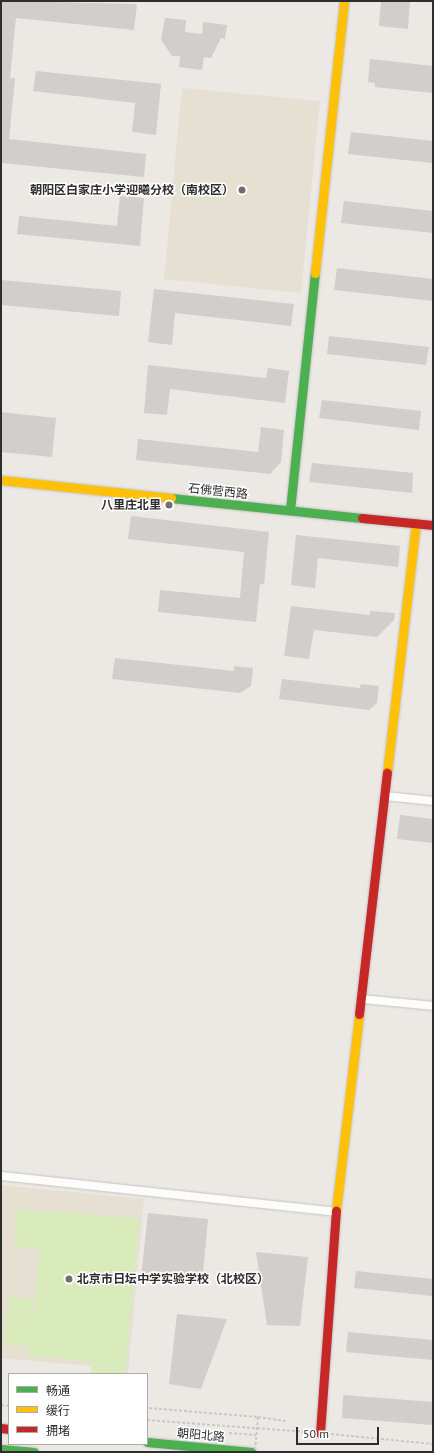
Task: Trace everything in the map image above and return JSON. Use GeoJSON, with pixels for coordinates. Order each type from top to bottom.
{"type":"FeatureCollection","features":[{"type":"Feature","properties":{"kind":"street"},"geometry":{"type":"LineString","coordinates":[[290,510],[344,1]]}},
{"type":"Feature","properties":{"kind":"street","name":"石佛营西路"},"geometry":{"type":"LineString","coordinates":[[1,480],[433,525]]}},
{"type":"Feature","properties":{"kind":"street"},"geometry":{"type":"LineString","coordinates":[[320,1433],[336,1212],[362,999],[416,524]]}},
{"type":"Feature","properties":{"kind":"street"},"geometry":{"type":"LineString","coordinates":[[385,796],[433,801]]}},
{"type":"Feature","properties":{"kind":"street"},"geometry":{"type":"LineString","coordinates":[[362,999],[433,1006]]}},
{"type":"Feature","properties":{"kind":"street"},"geometry":{"type":"LineString","coordinates":[[1,1176],[336,1212]]}},
{"type":"Feature","properties":{"kind":"street","name":"朝阳北路"},"geometry":{"type":"LineString","coordinates":[[148,1442],[253,1452]]}},
{"type":"Feature","properties":{"kind":"street"},"geometry":{"type":"LineString","coordinates":[[1,1449],[34,1452]]}},
{"type":"Feature","properties":{"kind":"path"},"geometry":{"type":"LineString","coordinates":[[149,1408],[258,1417],[286,1421]]}},
{"type":"Feature","properties":{"kind":"path"},"geometry":{"type":"LineString","coordinates":[[253,1452],[258,1417]]}},
{"type":"Feature","properties":{"kind":"path"},"geometry":{"type":"LineString","coordinates":[[148,1420],[320,1433],[433,1444]]}},
{"type":"Feature","properties":{"kind":"path"},"geometry":{"type":"LineString","coordinates":[[229,1433],[256,1435]]}},
{"type":"Feature","properties":{"kind":"shaded area","name":"朝阳区白家庄小学迎曦分校（南校区）"},"geometry":{"type":"Polygon","coordinates":[[[182,88],[320,101],[301,293],[164,279],[182,88]]]}},
{"type":"Feature","properties":{"kind":"shaded area","name":"北京市日坛中学实验学校（北校区）"},"geometry":{"type":"Polygon","coordinates":[[[1,1185],[144,1199],[128,1373],[91,1373],[91,1366],[1,1358],[1,1185]]]}},
{"type":"Feature","properties":{"kind":"green space"},"geometry":{"type":"Polygon","coordinates":[[[18,1209],[44,1212],[40,1249],[14,1246],[18,1209]]]}},
{"type":"Feature","properties":{"kind":"green space","name":"北京市日坛中学实验学校（北校区）"},"geometry":{"type":"Polygon","coordinates":[[[45,1210],[139,1219],[125,1373],[91,1373],[91,1361],[28,1356],[45,1210]]]}},
{"type":"Feature","properties":{"kind":"green space"},"geometry":{"type":"Polygon","coordinates":[[[9,1297],[33,1299],[29,1347],[4,1344],[9,1297]]]}},
{"type":"Feature","properties":{"kind":"building"},"geometry":{"type":"Polygon","coordinates":[[[1,1],[137,4],[134,30],[16,18],[10,78],[15,78],[9,139],[146,154],[144,177],[1,163],[1,1]]]}},
{"type":"Feature","properties":{"kind":"building"},"geometry":{"type":"Polygon","coordinates":[[[381,1],[410,1],[408,29],[379,26],[381,1]]]}},
{"type":"Feature","properties":{"kind":"building"},"geometry":{"type":"Polygon","coordinates":[[[165,18],[186,20],[185,32],[202,34],[203,22],[227,25],[225,39],[221,38],[211,58],[204,57],[202,70],[179,67],[180,56],[172,56],[161,40],[165,18]]]}},
{"type":"Feature","properties":{"kind":"building"},"geometry":{"type":"Polygon","coordinates":[[[370,59],[433,66],[433,93],[375,87],[375,83],[368,82],[370,59]]]}},
{"type":"Feature","properties":{"kind":"building"},"geometry":{"type":"Polygon","coordinates":[[[36,71],[161,84],[156,135],[132,132],[135,103],[33,91],[36,71]]]}},
{"type":"Feature","properties":{"kind":"building"},"geometry":{"type":"Polygon","coordinates":[[[351,132],[433,141],[433,163],[348,154],[351,132]]]}},
{"type":"Feature","properties":{"kind":"building"},"geometry":{"type":"Polygon","coordinates":[[[120,196],[144,198],[140,246],[17,234],[19,216],[117,226],[120,196]]]}},
{"type":"Feature","properties":{"kind":"building"},"geometry":{"type":"Polygon","coordinates":[[[344,201],[433,211],[433,233],[341,223],[344,201]]]}},
{"type":"Feature","properties":{"kind":"building"},"geometry":{"type":"Polygon","coordinates":[[[337,268],[433,279],[433,301],[334,290],[337,268]]]}},
{"type":"Feature","properties":{"kind":"building"},"geometry":{"type":"Polygon","coordinates":[[[1,280],[121,291],[119,316],[1,305],[1,280]]]}},
{"type":"Feature","properties":{"kind":"building"},"geometry":{"type":"Polygon","coordinates":[[[154,289],[294,304],[291,326],[175,313],[172,345],[148,342],[154,289]]]}},
{"type":"Feature","properties":{"kind":"building"},"geometry":{"type":"Polygon","coordinates":[[[329,336],[429,347],[426,365],[327,354],[329,336]]]}},
{"type":"Feature","properties":{"kind":"building"},"geometry":{"type":"Polygon","coordinates":[[[148,365],[266,378],[268,368],[289,371],[285,403],[170,389],[167,415],[144,413],[148,365]]]}},
{"type":"Feature","properties":{"kind":"building"},"geometry":{"type":"Polygon","coordinates":[[[322,400],[421,411],[419,430],[319,418],[322,400]]]}},
{"type":"Feature","properties":{"kind":"building"},"geometry":{"type":"Polygon","coordinates":[[[1,412],[56,418],[52,457],[1,452],[1,412]]]}},
{"type":"Feature","properties":{"kind":"building"},"geometry":{"type":"Polygon","coordinates":[[[261,427],[284,430],[281,462],[270,474],[136,460],[138,439],[258,452],[261,427]]]}},
{"type":"Feature","properties":{"kind":"building"},"geometry":{"type":"Polygon","coordinates":[[[312,463],[413,473],[412,493],[309,482],[312,463]]]}},
{"type":"Feature","properties":{"kind":"building"},"geometry":{"type":"Polygon","coordinates":[[[131,516],[269,532],[264,584],[260,584],[256,622],[158,612],[160,590],[240,598],[244,552],[128,539],[131,516]]]}},
{"type":"Feature","properties":{"kind":"building"},"geometry":{"type":"Polygon","coordinates":[[[296,535],[400,546],[398,567],[318,558],[315,588],[291,585],[296,535]]]}},
{"type":"Feature","properties":{"kind":"building"},"geometry":{"type":"Polygon","coordinates":[[[291,606],[370,615],[370,611],[395,613],[394,620],[377,637],[314,630],[309,659],[284,656],[291,606]]]}},
{"type":"Feature","properties":{"kind":"building"},"geometry":{"type":"Polygon","coordinates":[[[115,658],[234,671],[234,666],[253,668],[251,686],[240,693],[112,679],[115,658]]]}},
{"type":"Feature","properties":{"kind":"building"},"geometry":{"type":"Polygon","coordinates":[[[282,679],[360,688],[361,684],[379,686],[377,703],[369,710],[279,699],[282,679]]]}},
{"type":"Feature","properties":{"kind":"building"},"geometry":{"type":"Polygon","coordinates":[[[400,815],[433,819],[433,843],[397,839],[400,815]]]}},
{"type":"Feature","properties":{"kind":"building"},"geometry":{"type":"Polygon","coordinates":[[[148,1213],[208,1219],[202,1283],[141,1277],[148,1213]]]}},
{"type":"Feature","properties":{"kind":"building"},"geometry":{"type":"Polygon","coordinates":[[[256,1252],[308,1257],[300,1326],[267,1325],[256,1252]]]}},
{"type":"Feature","properties":{"kind":"building"},"geometry":{"type":"Polygon","coordinates":[[[356,1271],[433,1279],[433,1296],[354,1288],[356,1271]]]}},
{"type":"Feature","properties":{"kind":"building"},"geometry":{"type":"Polygon","coordinates":[[[177,1314],[227,1319],[201,1389],[169,1384],[177,1314]]]}},
{"type":"Feature","properties":{"kind":"building"},"geometry":{"type":"Polygon","coordinates":[[[348,1332],[433,1340],[433,1360],[346,1352],[348,1332]]]}},
{"type":"Feature","properties":{"kind":"building"},"geometry":{"type":"Polygon","coordinates":[[[343,1395],[433,1402],[433,1425],[342,1418],[343,1395]]]}},
{"type":"Feature","properties":{"kind":"traffic: fast"},"geometry":{"type":"LineString","coordinates":[[290,510],[315,273]]}},
{"type":"Feature","properties":{"kind":"traffic: fast"},"geometry":{"type":"LineString","coordinates":[[171,498],[362,518]]}},
{"type":"Feature","properties":{"kind":"traffic: fast"},"geometry":{"type":"LineString","coordinates":[[148,1442],[252,1452]]}},
{"type":"Feature","properties":{"kind":"traffic: fast"},"geometry":{"type":"LineString","coordinates":[[1,1449],[34,1452]]}},
{"type":"Feature","properties":{"kind":"traffic: slow"},"geometry":{"type":"LineString","coordinates":[[315,273],[344,1]]}},
{"type":"Feature","properties":{"kind":"traffic: slow"},"geometry":{"type":"LineString","coordinates":[[1,480],[171,498]]}},
{"type":"Feature","properties":{"kind":"traffic: slow"},"geometry":{"type":"LineString","coordinates":[[387,773],[416,523]]}},
{"type":"Feature","properties":{"kind":"traffic: slow"},"geometry":{"type":"LineString","coordinates":[[336,1211],[359,1014]]}},
{"type":"Feature","properties":{"kind":"traffic: jam"},"geometry":{"type":"LineString","coordinates":[[362,518],[433,525]]}},
{"type":"Feature","properties":{"kind":"traffic: jam"},"geometry":{"type":"LineString","coordinates":[[359,1014],[387,773]]}},
{"type":"Feature","properties":{"kind":"traffic: jam"},"geometry":{"type":"LineString","coordinates":[[320,1433],[336,1211]]}},
{"type":"Feature","properties":{"kind":"traffic: jam"},"geometry":{"type":"LineString","coordinates":[[1,1428],[8,1429]]}},
{"type":"Feature","properties":{"kind":"place","name":"朝阳区白家庄小学迎曦分校（南校区）"},"geometry":{"type":"Point","coordinates":[242,190]}},
{"type":"Feature","properties":{"kind":"place","name":"八里庄北里"},"geometry":{"type":"Point","coordinates":[169,505]}},
{"type":"Feature","properties":{"kind":"place","name":"北京市日坛中学实验学校（北校区）"},"geometry":{"type":"Point","coordinates":[69,1279]}}]}
